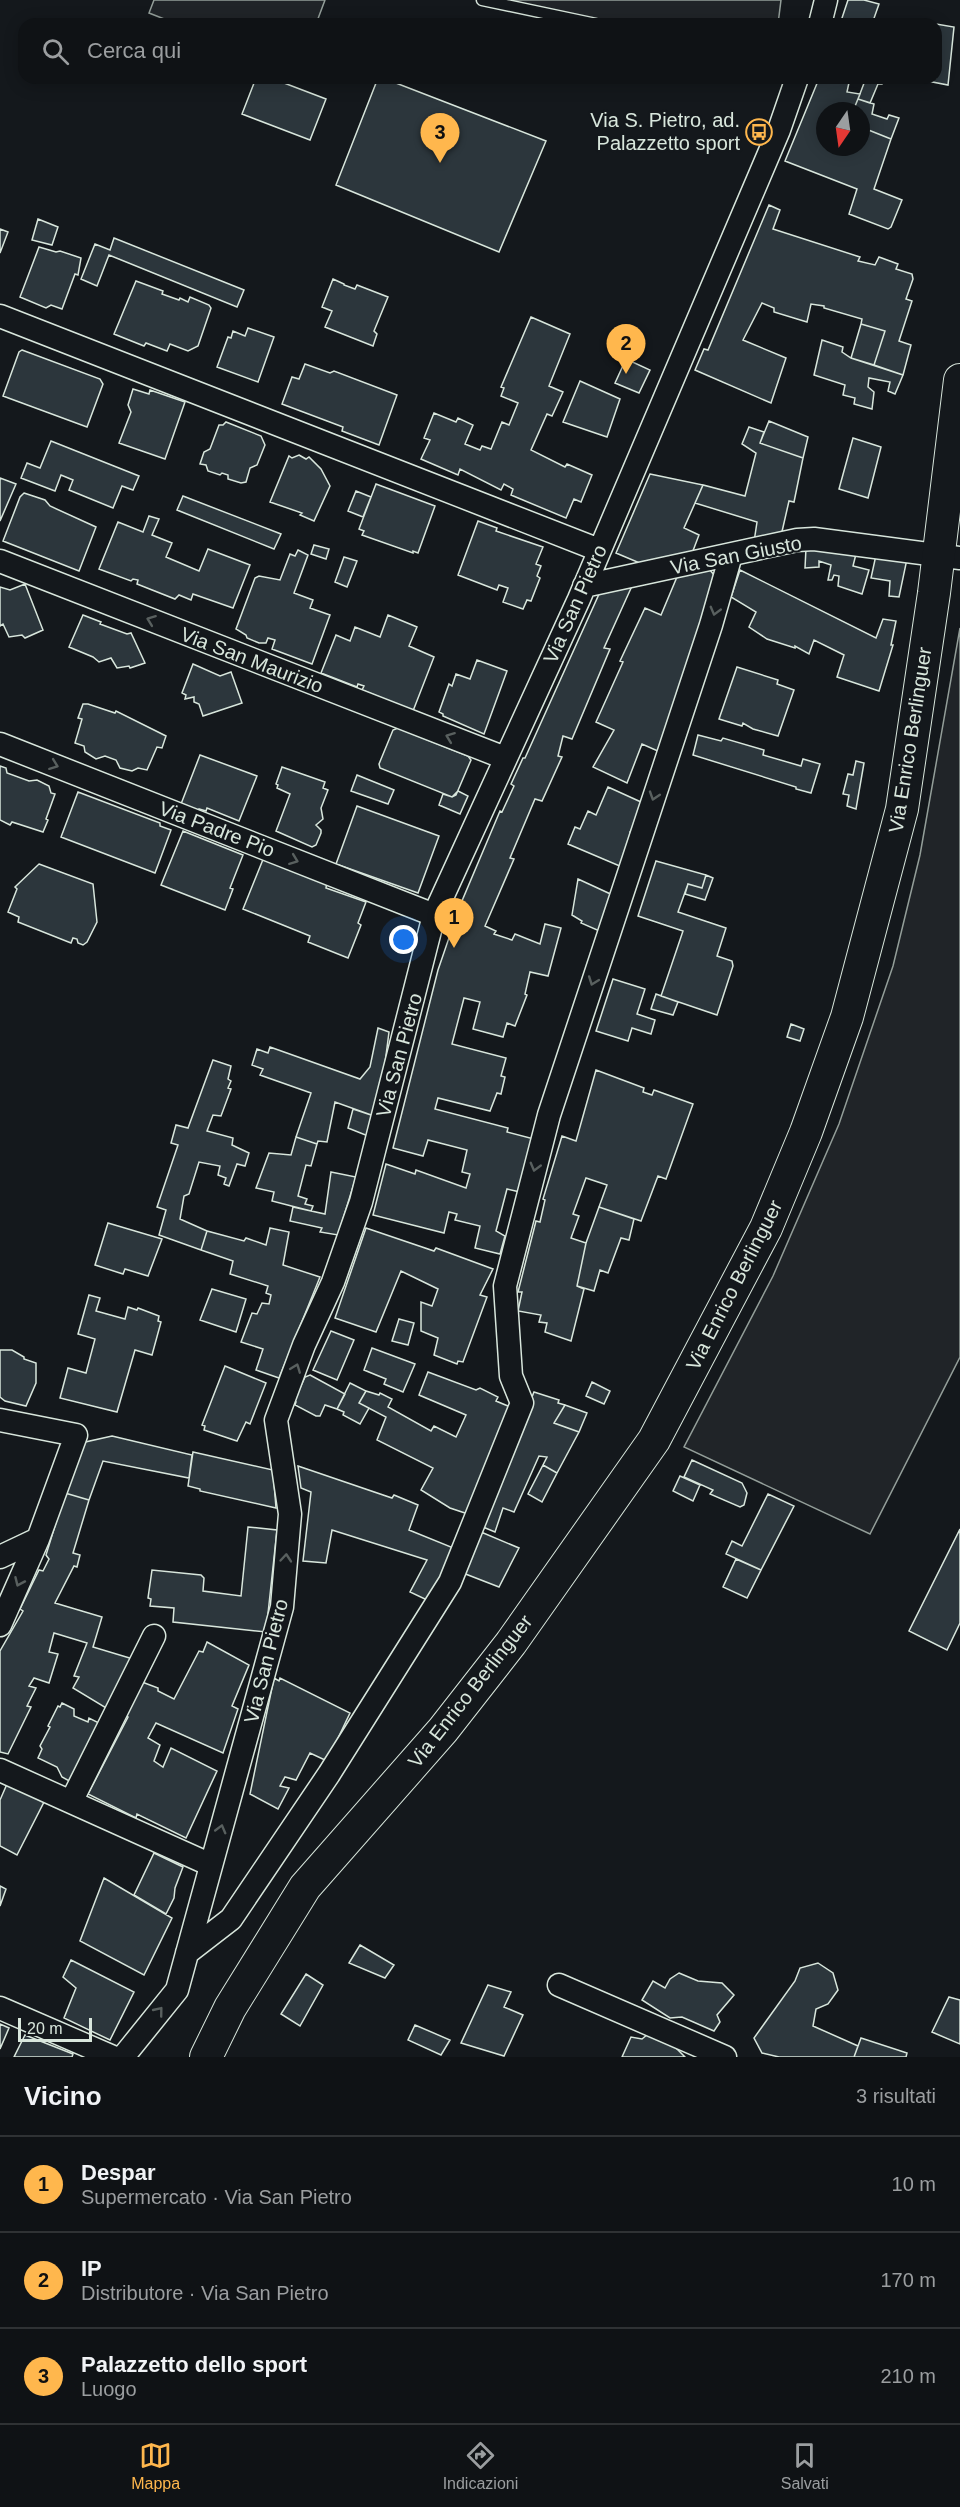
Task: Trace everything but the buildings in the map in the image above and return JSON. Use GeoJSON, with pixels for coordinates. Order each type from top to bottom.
{"type":"FeatureCollection","features":[{"type":"Feature","properties":{"kind":"main road","name":"Via Enrico Berlinguer"},"geometry":{"type":"LineString","coordinates":[[206,2057],[230,2008],[304,1887],[443,1730],[511,1643],[654,1440],[766,1228],[806,1132],[847,1017],[902,809],[949,556],[960,380]]}},
{"type":"Feature","properties":{"kind":"street"},"geometry":{"type":"LineString","coordinates":[[810,18],[811,0]]}},
{"type":"Feature","properties":{"kind":"street"},"geometry":{"type":"LineString","coordinates":[[822,18],[826,0]]}},
{"type":"Feature","properties":{"kind":"street","name":"Via San Pietro"},"geometry":{"type":"LineString","coordinates":[[123,2057],[177,1990],[282,1607],[290,1514],[276,1420],[304,1345],[333,1282],[361,1202],[434,915],[584,586],[779,130],[795,84]]}},
{"type":"Feature","properties":{"kind":"street"},"geometry":{"type":"LineString","coordinates":[[0,316],[599,550]]}},
{"type":"Feature","properties":{"kind":"street","name":"Via San Giusto"},"geometry":{"type":"LineString","coordinates":[[584,586],[798,540],[814,539],[949,556]]}},
{"type":"Feature","properties":{"kind":"street"},"geometry":{"type":"LineString","coordinates":[[187,1953],[231,1919],[329,1774],[450,1582],[522,1403],[511,1376],[505,1286],[528,1192],[549,1115],[615,921],[673,735],[711,625],[731,555]]}},
{"type":"Feature","properties":{"kind":"street","name":"Via San Maurizio"},"geometry":{"type":"LineString","coordinates":[[0,561],[505,758]]}},
{"type":"Feature","properties":{"kind":"street","name":"Via Padre Pio"},"geometry":{"type":"LineString","coordinates":[[0,744],[434,915]]}},
{"type":"Feature","properties":{"kind":"street"},"geometry":{"type":"LineString","coordinates":[[0,1420],[76,1435],[38,1539],[0,1624]]}},
{"type":"Feature","properties":{"kind":"street"},"geometry":{"type":"LineString","coordinates":[[0,1557],[38,1539]]}},
{"type":"Feature","properties":{"kind":"street"},"geometry":{"type":"LineString","coordinates":[[71,1802],[154,1636]]}},
{"type":"Feature","properties":{"kind":"street"},"geometry":{"type":"LineString","coordinates":[[0,1770],[211,1865]]}},
{"type":"Feature","properties":{"kind":"street"},"geometry":{"type":"LineString","coordinates":[[559,1985],[725,2057]]}},
{"type":"Feature","properties":{"kind":"street"},"geometry":{"type":"LineString","coordinates":[[0,2008],[113,2057]]}},
{"type":"Feature","properties":{"kind":"lane"},"geometry":{"type":"LineString","coordinates":[[482,0],[568,18]]}},
{"type":"Feature","properties":{"kind":"shaded area"},"geometry":{"type":"Polygon","coordinates":[[[154,0],[325,0],[318,18],[162,18],[149,13],[154,0]]]}},
{"type":"Feature","properties":{"kind":"shaded area"},"geometry":{"type":"Polygon","coordinates":[[[502,0],[781,0],[779,18],[586,18],[502,0]]]}},
{"type":"Feature","properties":{"kind":"shaded area"},"geometry":{"type":"Polygon","coordinates":[[[960,628],[960,1357],[870,1534],[684,1447],[773,1276],[839,1124],[893,966],[920,855],[960,628]]]}},
{"type":"Feature","properties":{"kind":"place","name":"Via S. Pietro, ad. Palazzetto sport"},"geometry":{"type":"Point","coordinates":[759,132]}},
{"type":"Feature","properties":{"kind":"place","name":"Palazzetto dello sport"},"geometry":{"type":"Point","coordinates":[440,163]}},
{"type":"Feature","properties":{"kind":"place","name":"IP"},"geometry":{"type":"Point","coordinates":[626,374]}},
{"type":"Feature","properties":{"kind":"place","name":"Despar"},"geometry":{"type":"Point","coordinates":[454,948]}}]}
